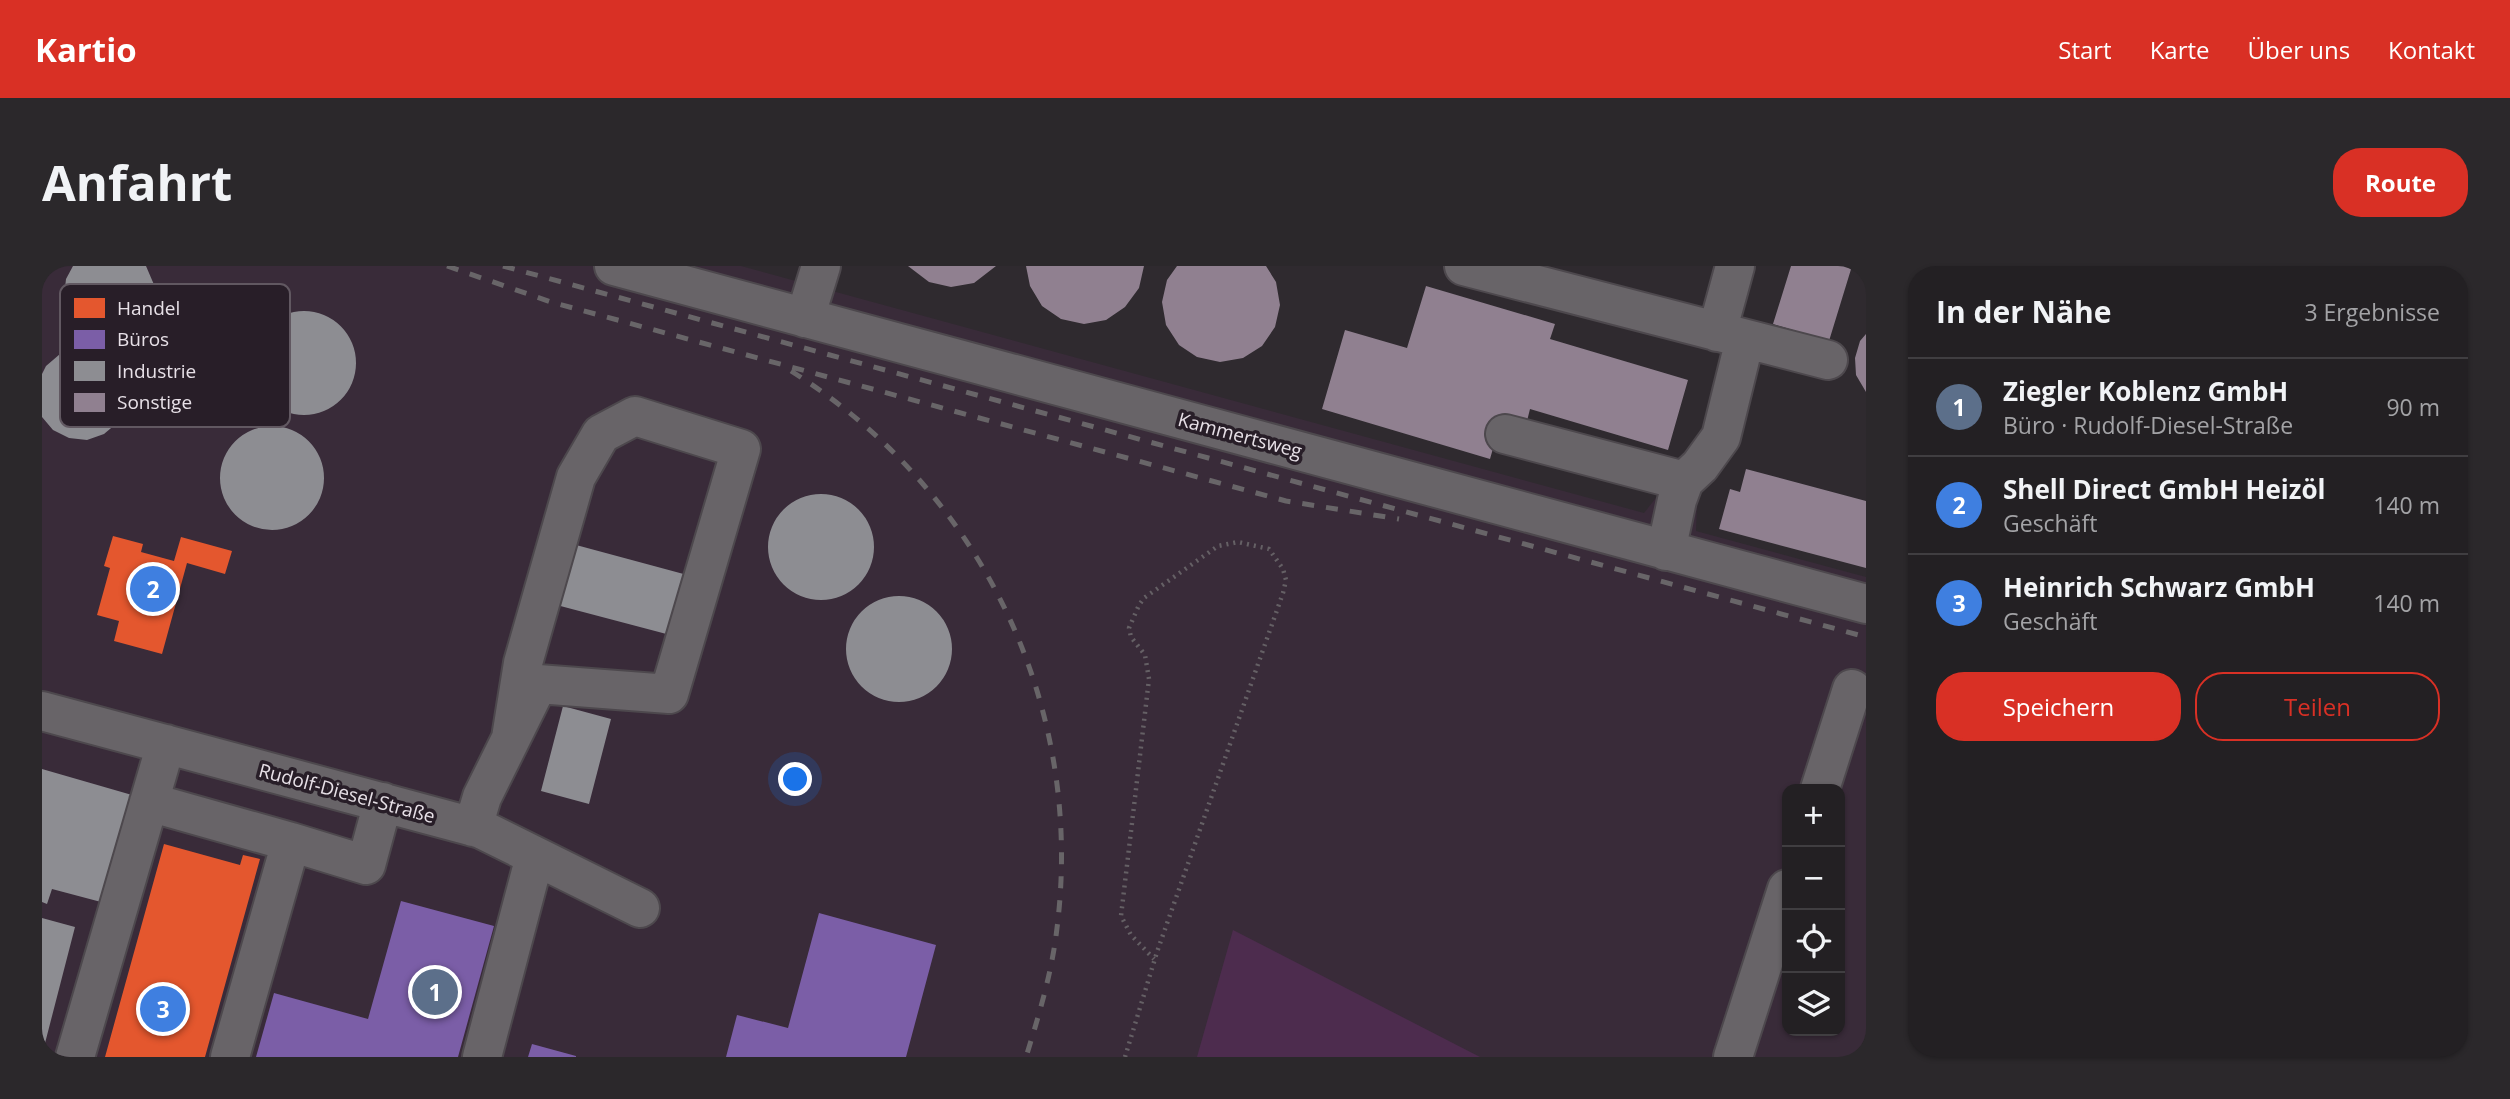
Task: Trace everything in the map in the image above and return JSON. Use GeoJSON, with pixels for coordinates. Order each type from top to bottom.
{"type":"FeatureCollection","features":[{"type":"Feature","properties":{"kind":"street","name":"Kammertsweg"},"geometry":{"type":"LineString","coordinates":[[614,266],[1866,604]]}},
{"type":"Feature","properties":{"kind":"street"},"geometry":{"type":"LineString","coordinates":[[805,318],[821,266]]}},
{"type":"Feature","properties":{"kind":"street"},"geometry":{"type":"LineString","coordinates":[[1464,266],[1828,360]]}},
{"type":"Feature","properties":{"kind":"street"},"geometry":{"type":"LineString","coordinates":[[1666,551],[1684,481],[1700,466],[1721,437],[1735,266]]}},
{"type":"Feature","properties":{"kind":"street"},"geometry":{"type":"LineString","coordinates":[[473,827],[482,797],[538,684],[669,694],[741,449],[635,416],[601,434],[576,477],[523,663],[511,738]]}},
{"type":"Feature","properties":{"kind":"street"},"geometry":{"type":"LineString","coordinates":[[1505,435],[1684,481]]}},
{"type":"Feature","properties":{"kind":"street"},"geometry":{"type":"LineString","coordinates":[[1821,784],[1852,690]]}},
{"type":"Feature","properties":{"kind":"street","name":"Rudolf-Diesel-Straße"},"geometry":{"type":"LineString","coordinates":[[42,711],[481,829],[640,908]]}},
{"type":"Feature","properties":{"kind":"street"},"geometry":{"type":"LineString","coordinates":[[75,1057],[166,744]]}},
{"type":"Feature","properties":{"kind":"street"},"geometry":{"type":"LineString","coordinates":[[149,803],[366,865],[383,803]]}},
{"type":"Feature","properties":{"kind":"street"},"geometry":{"type":"LineString","coordinates":[[230,1057],[290,842]]}},
{"type":"Feature","properties":{"kind":"street"},"geometry":{"type":"LineString","coordinates":[[482,1057],[535,856]]}},
{"type":"Feature","properties":{"kind":"street"},"geometry":{"type":"LineString","coordinates":[[1733,1057],[1782,905]]}},
{"type":"Feature","properties":{"kind":"path"},"geometry":{"type":"LineString","coordinates":[[1125,1057],[1154,959],[1283,593],[1286,580],[1283,569],[1269,550],[1256,545],[1238,542],[1218,545],[1143,598],[1131,620],[1131,637],[1144,655],[1149,679],[1121,916],[1131,935],[1154,959]]}},
{"type":"Feature","properties":{"kind":"shaded area"},"geometry":{"type":"Polygon","coordinates":[[[42,266],[741,266],[1644,513],[1659,494],[1697,505],[1696,531],[1866,577],[1866,1057],[42,1057],[42,266]]]}},
{"type":"Feature","properties":{"kind":"shaded area"},"geometry":{"type":"Polygon","coordinates":[[[1233,930],[1480,1057],[1197,1057],[1233,930]]]}},
{"type":"Feature","properties":{"kind":"building: Handel"},"geometry":{"type":"Polygon","coordinates":[[[113,536],[143,544],[141,552],[174,561],[181,537],[232,551],[225,574],[187,563],[162,654],[114,641],[119,621],[97,615],[110,568],[104,566],[113,536]]]}},
{"type":"Feature","properties":{"kind":"building: Handel"},"geometry":{"type":"Polygon","coordinates":[[[164,844],[240,865],[243,855],[260,859],[205,1057],[105,1057],[164,844]]]}},
{"type":"Feature","properties":{"kind":"building: Büros"},"geometry":{"type":"Polygon","coordinates":[[[401,901],[494,926],[458,1057],[256,1057],[274,993],[368,1019],[401,901]]]}},
{"type":"Feature","properties":{"kind":"building: Büros"},"geometry":{"type":"Polygon","coordinates":[[[819,913],[936,945],[906,1057],[726,1057],[737,1015],[788,1028],[819,913]]]}},
{"type":"Feature","properties":{"kind":"building: Büros"},"geometry":{"type":"Polygon","coordinates":[[[532,1044],[576,1056],[576,1057],[528,1057],[532,1044]]]}},
{"type":"Feature","properties":{"kind":"building: Industrie"},"geometry":{"type":"Polygon","coordinates":[[[73,266],[146,266],[154,284],[65,284],[73,266]]]}},
{"type":"Feature","properties":{"kind":"building: Industrie"},"geometry":{"type":"Polygon","coordinates":[[[314,312],[333,320],[347,334],[355,353],[355,373],[341,400],[314,414],[290,413],[290,313],[314,312]]]}},
{"type":"Feature","properties":{"kind":"building: Industrie"},"geometry":{"type":"Polygon","coordinates":[[[60,354],[60,427],[112,427],[104,434],[87,440],[69,438],[53,430],[42,417],[42,374],[46,366],[60,354]]]}},
{"type":"Feature","properties":{"kind":"building: Industrie"},"geometry":{"type":"Polygon","coordinates":[[[262,427],[282,427],[301,435],[315,449],[323,468],[323,488],[315,507],[301,521],[282,529],[262,529],[243,521],[229,507],[221,488],[221,468],[229,449],[243,435],[262,427]]]}},
{"type":"Feature","properties":{"kind":"building: Industrie"},"geometry":{"type":"Polygon","coordinates":[[[821,494],[841,498],[858,510],[870,527],[874,547],[870,567],[858,584],[841,596],[821,600],[801,596],[784,584],[772,567],[768,547],[772,527],[784,510],[801,498],[821,494]]]}},
{"type":"Feature","properties":{"kind":"building: Industrie"},"geometry":{"type":"Polygon","coordinates":[[[565,542],[691,576],[674,636],[549,603],[565,542]]]}},
{"type":"Feature","properties":{"kind":"building: Industrie"},"geometry":{"type":"Polygon","coordinates":[[[899,596],[919,600],[936,612],[948,629],[952,649],[948,669],[936,686],[919,698],[899,702],[879,698],[862,686],[850,669],[846,649],[850,629],[862,612],[879,600],[899,596]]]}},
{"type":"Feature","properties":{"kind":"building: Industrie"},"geometry":{"type":"Polygon","coordinates":[[[563,706],[611,719],[589,804],[541,791],[563,706]]]}},
{"type":"Feature","properties":{"kind":"building: Industrie"},"geometry":{"type":"Polygon","coordinates":[[[42,769],[132,795],[101,902],[52,889],[47,904],[42,902],[42,769]]]}},
{"type":"Feature","properties":{"kind":"building: Industrie"},"geometry":{"type":"Polygon","coordinates":[[[42,918],[75,927],[43,1051],[42,1050],[42,918]]]}},
{"type":"Feature","properties":{"kind":"building: Sonstige"},"geometry":{"type":"Polygon","coordinates":[[[908,266],[996,266],[974,283],[951,287],[929,282],[908,266]]]}},
{"type":"Feature","properties":{"kind":"building: Sonstige"},"geometry":{"type":"Polygon","coordinates":[[[1026,266],[1144,266],[1139,288],[1125,307],[1106,320],[1084,324],[1061,319],[1042,306],[1030,286],[1026,266]]]}},
{"type":"Feature","properties":{"kind":"building: Sonstige"},"geometry":{"type":"Polygon","coordinates":[[[1177,266],[1266,266],[1276,282],[1280,305],[1275,327],[1262,346],[1243,358],[1220,362],[1197,357],[1179,345],[1166,325],[1162,302],[1167,280],[1177,266]]]}},
{"type":"Feature","properties":{"kind":"building: Sonstige"},"geometry":{"type":"Polygon","coordinates":[[[1791,266],[1852,266],[1829,341],[1773,324],[1791,266]]]}},
{"type":"Feature","properties":{"kind":"building: Sonstige"},"geometry":{"type":"Polygon","coordinates":[[[1426,286],[1555,324],[1550,339],[1688,380],[1668,450],[1530,409],[1526,425],[1502,417],[1490,459],[1322,409],[1345,330],[1407,348],[1426,286]]]}},
{"type":"Feature","properties":{"kind":"building: Sonstige"},"geometry":{"type":"Polygon","coordinates":[[[1866,334],[1866,392],[1856,375],[1855,358],[1860,341],[1866,334]]]}},
{"type":"Feature","properties":{"kind":"building: Sonstige"},"geometry":{"type":"Polygon","coordinates":[[[1746,469],[1866,501],[1866,568],[1719,529],[1730,489],[1740,492],[1746,469]]]}},
{"type":"Feature","properties":{"kind":"railway"},"geometry":{"type":"LineString","coordinates":[[447,266],[551,302],[1286,501],[1399,519]]}},
{"type":"Feature","properties":{"kind":"railway"},"geometry":{"type":"LineString","coordinates":[[503,266],[1866,637]]}},
{"type":"Feature","properties":{"kind":"railway"},"geometry":{"type":"LineString","coordinates":[[791,371],[858,420],[917,477],[966,541],[1006,610],[1035,685],[1054,764],[1061,845],[1055,944],[1026,1057]]}},
{"type":"Feature","properties":{"kind":"place","name":"Shell Direct GmbH Heizöl"},"geometry":{"type":"Point","coordinates":[153,589]}},
{"type":"Feature","properties":{"kind":"place","name":"Ziegler Koblenz GmbH"},"geometry":{"type":"Point","coordinates":[435,992]}},
{"type":"Feature","properties":{"kind":"place","name":"Heinrich Schwarz GmbH"},"geometry":{"type":"Point","coordinates":[163,1009]}}]}
